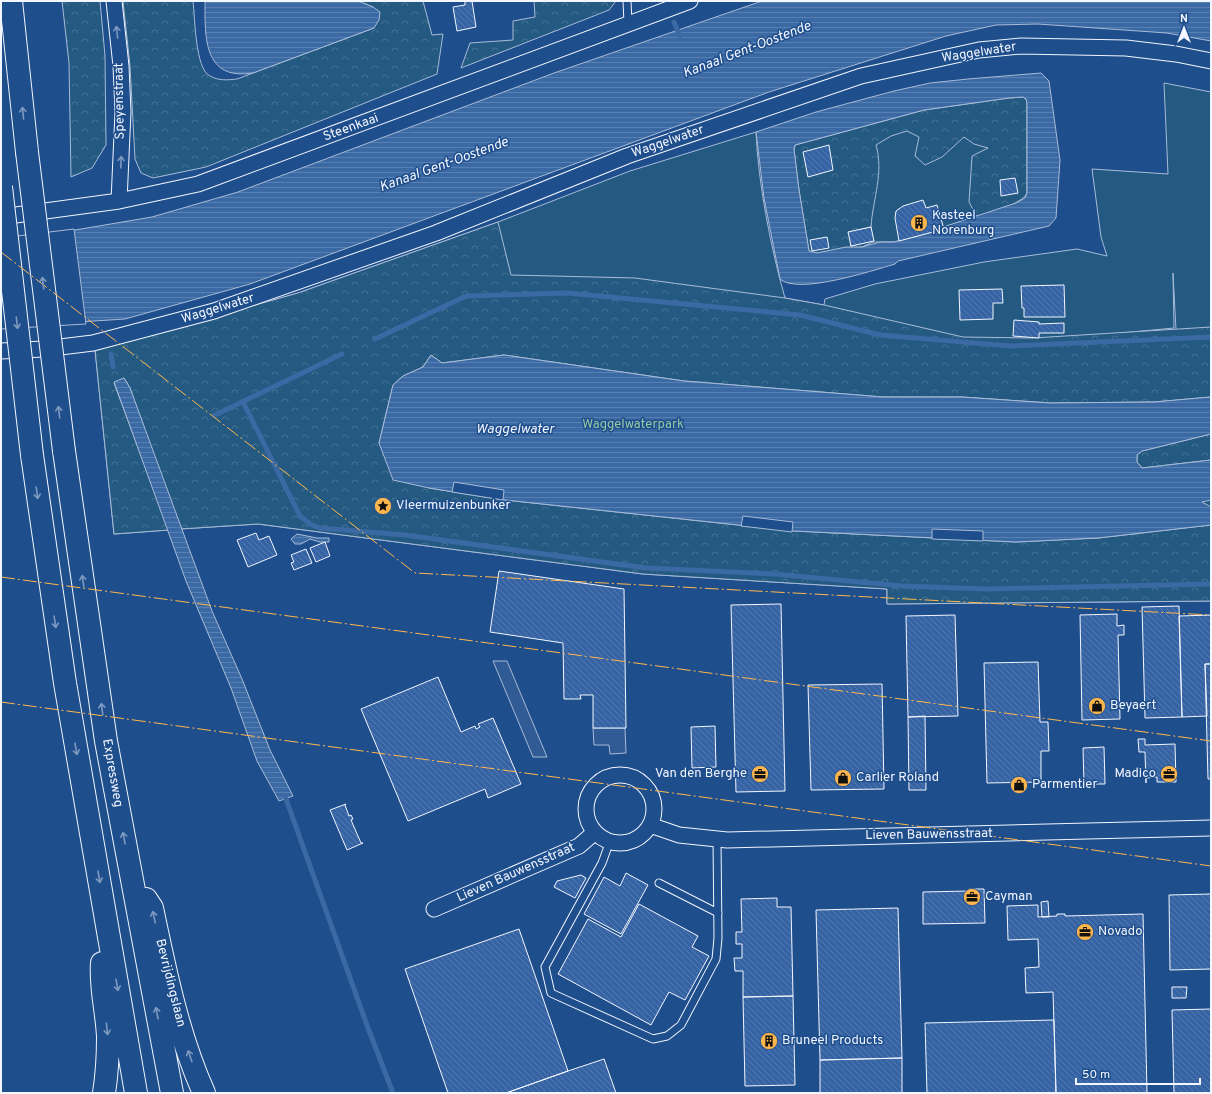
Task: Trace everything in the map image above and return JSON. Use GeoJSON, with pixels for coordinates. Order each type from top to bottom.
{"type":"FeatureCollection","features":[{"type":"Feature","properties":{"kind":"highway","name":"Expressweg"},"geometry":{"type":"LineString","coordinates":[[11,1],[27,152],[64,451],[106,741],[172,1093]]}},
{"type":"Feature","properties":{"kind":"highway"},"geometry":{"type":"LineString","coordinates":[[1,187],[32,455],[56,628],[136,1093]]}},
{"type":"Feature","properties":{"kind":"highway","name":"Bevrijdingslaan"},"geometry":{"type":"LineString","coordinates":[[131,876],[152,908],[169,987],[183,1037],[204,1093]]}},
{"type":"Feature","properties":{"kind":"highway"},"geometry":{"type":"LineString","coordinates":[[104,1093],[107,1071],[108,1036],[101,976],[106,918]]}},
{"type":"Feature","properties":{"kind":"street","name":"Speyenstraat"},"geometry":{"type":"LineString","coordinates":[[114,1],[121,66],[123,112],[119,201]]}},
{"type":"Feature","properties":{"kind":"street","name":"Steenkaai"},"geometry":{"type":"LineString","coordinates":[[1,217],[119,201],[198,184],[690,1]]}},
{"type":"Feature","properties":{"kind":"street","name":"Waggelwater"},"geometry":{"type":"LineString","coordinates":[[1,351],[44,349],[93,343],[214,311],[436,233],[627,156],[861,76],[979,50],[1021,46],[1126,48],[1176,54],[1211,61]]}},
{"type":"Feature","properties":{"kind":"street"},"geometry":{"type":"LineString","coordinates":[[621,775],[634,778],[643,784],[650,793],[654,803],[650,825],[642,834],[633,840],[622,843],[610,841],[595,832],[589,823],[586,813],[586,803],[590,792],[598,783],[608,777],[621,775]]}},
{"type":"Feature","properties":{"kind":"street","name":"Lieven Bauwensstraat"},"geometry":{"type":"LineString","coordinates":[[650,825],[679,835],[717,839],[1211,828]]}},
{"type":"Feature","properties":{"kind":"street","name":"Lieven Bauwensstraat"},"geometry":{"type":"LineString","coordinates":[[434,908],[579,846],[595,832]]}},
{"type":"Feature","properties":{"kind":"lane"},"geometry":{"type":"LineString","coordinates":[[627,1],[628,23]]}},
{"type":"Feature","properties":{"kind":"lane"},"geometry":{"type":"LineString","coordinates":[[610,841],[602,863],[545,967],[551,993],[653,1039],[667,1036],[681,1025],[716,959],[718,938],[717,839]]}},
{"type":"Feature","properties":{"kind":"lane"},"geometry":{"type":"LineString","coordinates":[[660,883],[718,913]]}},
{"type":"Feature","properties":{"kind":"green space"},"geometry":{"type":"Polygon","coordinates":[[[62,1],[100,1],[105,56],[106,145],[92,168],[71,177],[69,63],[62,1]]]}},
{"type":"Feature","properties":{"kind":"green space"},"geometry":{"type":"Polygon","coordinates":[[[123,1],[193,1],[201,64],[210,76],[217,79],[227,80],[237,79],[374,28],[373,7],[358,1],[423,1],[432,35],[443,34],[437,74],[206,167],[153,178],[141,173],[135,159],[130,66],[123,1]]]}},
{"type":"Feature","properties":{"kind":"green space"},"geometry":{"type":"Polygon","coordinates":[[[534,1],[616,1],[609,10],[461,68],[470,43],[513,40],[513,21],[535,17],[534,1]]]}},
{"type":"Feature","properties":{"kind":"green space","name":"Waggelwaterpark"},"geometry":{"type":"Polygon","coordinates":[[[1164,83],[1211,92],[1211,601],[887,604],[887,589],[643,574],[258,524],[180,529],[130,388],[114,383],[169,530],[114,534],[95,350],[298,293],[498,222],[630,171],[756,132],[762,194],[775,259],[785,298],[824,305],[825,299],[875,284],[984,262],[1077,249],[1107,256],[1101,237],[1092,169],[1168,174],[1164,83]],[[1173,273],[1174,328],[1121,333],[1176,330],[1173,273]]]}},
{"type":"Feature","properties":{"kind":"green space"},"geometry":{"type":"Polygon","coordinates":[[[1023,97],[1026,99],[1027,103],[1027,193],[1024,197],[1005,208],[977,217],[969,202],[972,156],[988,148],[974,144],[964,137],[942,157],[925,165],[915,156],[919,137],[907,131],[891,136],[876,145],[879,166],[871,227],[849,232],[851,248],[824,253],[813,253],[809,251],[799,190],[794,150],[795,145],[924,110],[1023,97]]]}},
{"type":"Feature","properties":{"kind":"green space"},"geometry":{"type":"Polygon","coordinates":[[[978,102],[1002,208],[944,229],[894,242],[873,242],[862,247],[851,248],[799,190],[794,147],[978,102]],[[871,227],[848,232],[851,246],[873,241],[871,227]]]}},
{"type":"Feature","properties":{"kind":"green space","name":"Waggelwaterpark"},"geometry":{"type":"Polygon","coordinates":[[[498,222],[511,275],[635,278],[785,298],[824,305],[963,337],[1033,338],[1211,327],[1211,397],[1154,402],[1050,403],[962,397],[883,397],[684,381],[504,355],[442,363],[431,355],[423,367],[403,376],[393,385],[379,443],[429,488],[505,500],[794,531],[1016,542],[1098,538],[1211,525],[1211,601],[887,604],[887,589],[643,574],[258,524],[180,529],[130,388],[124,378],[114,383],[169,530],[114,534],[95,350],[298,293],[498,222]]]}},
{"type":"Feature","properties":{"kind":"green space"},"geometry":{"type":"Polygon","coordinates":[[[1211,434],[1211,460],[1142,468],[1137,462],[1137,455],[1142,451],[1211,434]]]}},
{"type":"Feature","properties":{"kind":"shaded area"},"geometry":{"type":"Polygon","coordinates":[[[493,661],[507,661],[547,757],[533,757],[493,661]]]}},
{"type":"Feature","properties":{"kind":"shaded area"},"geometry":{"type":"Polygon","coordinates":[[[593,728],[625,728],[626,753],[610,754],[609,745],[594,745],[593,728]]]}},
{"type":"Feature","properties":{"kind":"water"},"geometry":{"type":"Polygon","coordinates":[[[205,1],[358,1],[373,7],[380,12],[379,20],[374,28],[253,73],[237,74],[224,70],[216,63],[210,54],[205,29],[205,1]]]}},
{"type":"Feature","properties":{"kind":"water","name":"Kanaal Gent-Oostende"},"geometry":{"type":"Polygon","coordinates":[[[762,1],[1211,1],[1211,41],[1167,33],[1038,24],[996,25],[946,36],[769,92],[250,284],[125,319],[32,325],[22,239],[152,217],[238,192],[554,73],[762,1]]]}},
{"type":"Feature","properties":{"kind":"water"},"geometry":{"type":"Polygon","coordinates":[[[1041,73],[1049,81],[1060,160],[1056,218],[1049,226],[898,261],[895,264],[835,280],[802,284],[789,283],[780,279],[764,198],[756,132],[816,112],[894,91],[930,83],[1041,73]],[[1023,97],[1009,98],[924,110],[795,145],[794,149],[799,190],[809,251],[817,253],[846,247],[862,247],[880,242],[894,242],[943,229],[943,227],[1016,203],[1025,198],[1027,193],[1026,99],[1023,97]]]}},
{"type":"Feature","properties":{"kind":"water","name":"Waggelwater"},"geometry":{"type":"Polygon","coordinates":[[[431,355],[442,363],[504,355],[684,381],[883,397],[962,397],[1050,403],[1154,402],[1211,397],[1211,434],[1142,451],[1137,455],[1137,462],[1142,468],[1211,460],[1211,500],[1202,502],[1211,507],[1211,525],[1098,538],[1016,542],[794,531],[505,500],[429,488],[393,480],[379,443],[393,385],[403,376],[423,367],[431,355]]]}},
{"type":"Feature","properties":{"kind":"water"},"geometry":{"type":"Polygon","coordinates":[[[124,378],[130,388],[212,611],[242,679],[270,750],[293,796],[279,801],[257,761],[231,688],[186,581],[114,382],[124,378]]]}},
{"type":"Feature","properties":{"kind":"water"},"geometry":{"type":"Polygon","coordinates":[[[297,534],[317,538],[329,538],[329,542],[320,542],[310,539],[301,544],[295,544],[291,539],[297,534]]]}},
{"type":"Feature","properties":{"kind":"pier"},"geometry":{"type":"Polygon","coordinates":[[[74,229],[86,324],[1,329],[1,238],[74,229]]]}},
{"type":"Feature","properties":{"kind":"pier"},"geometry":{"type":"Polygon","coordinates":[[[454,482],[504,490],[503,500],[452,492],[454,482]]]}},
{"type":"Feature","properties":{"kind":"pier"},"geometry":{"type":"Polygon","coordinates":[[[743,516],[793,522],[792,532],[741,526],[743,516]]]}},
{"type":"Feature","properties":{"kind":"pier"},"geometry":{"type":"Polygon","coordinates":[[[932,529],[983,531],[983,541],[932,539],[932,529]]]}},
{"type":"Feature","properties":{"kind":"building"},"geometry":{"type":"Polygon","coordinates":[[[465,1],[472,1],[476,27],[457,31],[453,7],[465,5],[465,1]]]}},
{"type":"Feature","properties":{"kind":"building"},"geometry":{"type":"Polygon","coordinates":[[[829,145],[833,170],[808,177],[803,152],[829,145]]]}},
{"type":"Feature","properties":{"kind":"building"},"geometry":{"type":"Polygon","coordinates":[[[1015,178],[1018,193],[1001,196],[1000,180],[1015,178]]]}},
{"type":"Feature","properties":{"kind":"building","name":"Kasteel Norenburg"},"geometry":{"type":"Polygon","coordinates":[[[923,200],[926,208],[937,205],[944,229],[899,241],[895,218],[896,211],[903,206],[923,200]]]}},
{"type":"Feature","properties":{"kind":"building"},"geometry":{"type":"Polygon","coordinates":[[[871,227],[874,241],[851,246],[848,232],[871,227]]]}},
{"type":"Feature","properties":{"kind":"building"},"geometry":{"type":"Polygon","coordinates":[[[827,237],[829,248],[812,251],[810,240],[827,237]]]}},
{"type":"Feature","properties":{"kind":"building"},"geometry":{"type":"Polygon","coordinates":[[[1064,285],[1065,317],[1024,317],[1021,286],[1064,285]]]}},
{"type":"Feature","properties":{"kind":"building"},"geometry":{"type":"Polygon","coordinates":[[[1002,289],[1003,303],[993,303],[993,319],[960,320],[959,290],[1002,289]]]}},
{"type":"Feature","properties":{"kind":"building"},"geometry":{"type":"Polygon","coordinates":[[[1014,320],[1039,322],[1039,324],[1064,323],[1064,333],[1039,333],[1039,338],[1013,336],[1014,320]]]}},
{"type":"Feature","properties":{"kind":"building"},"geometry":{"type":"Polygon","coordinates":[[[256,533],[259,540],[269,536],[277,555],[248,567],[237,540],[256,533]]]}},
{"type":"Feature","properties":{"kind":"building"},"geometry":{"type":"Polygon","coordinates":[[[325,542],[330,556],[316,562],[310,548],[325,542]]]}},
{"type":"Feature","properties":{"kind":"building"},"geometry":{"type":"Polygon","coordinates":[[[306,549],[312,563],[294,570],[291,563],[294,562],[291,555],[306,549]]]}},
{"type":"Feature","properties":{"kind":"building"},"geometry":{"type":"Polygon","coordinates":[[[499,571],[624,589],[626,728],[593,728],[593,695],[580,695],[581,699],[564,699],[563,643],[490,632],[499,571]]]}},
{"type":"Feature","properties":{"kind":"building"},"geometry":{"type":"Polygon","coordinates":[[[781,604],[785,791],[736,792],[731,605],[781,604]]]}},
{"type":"Feature","properties":{"kind":"building"},"geometry":{"type":"Polygon","coordinates":[[[1179,606],[1182,717],[1145,718],[1142,607],[1179,606]]]}},
{"type":"Feature","properties":{"kind":"building"},"geometry":{"type":"Polygon","coordinates":[[[1117,614],[1117,626],[1124,625],[1124,635],[1118,635],[1120,719],[1082,720],[1080,615],[1117,614]]]}},
{"type":"Feature","properties":{"kind":"building"},"geometry":{"type":"Polygon","coordinates":[[[955,615],[958,716],[908,717],[906,616],[955,615]]]}},
{"type":"Feature","properties":{"kind":"building"},"geometry":{"type":"Polygon","coordinates":[[[1211,615],[1211,664],[1205,664],[1207,716],[1182,717],[1179,616],[1211,615]]]}},
{"type":"Feature","properties":{"kind":"building"},"geometry":{"type":"Polygon","coordinates":[[[1038,662],[1040,722],[1048,722],[1049,751],[1041,751],[1041,782],[987,783],[984,663],[1038,662]]]}},
{"type":"Feature","properties":{"kind":"building"},"geometry":{"type":"Polygon","coordinates":[[[1205,664],[1211,664],[1211,779],[1208,779],[1205,664]]]}},
{"type":"Feature","properties":{"kind":"building"},"geometry":{"type":"Polygon","coordinates":[[[438,677],[461,732],[475,726],[476,729],[480,727],[478,724],[493,718],[521,784],[488,798],[485,789],[408,821],[361,709],[438,677]]]}},
{"type":"Feature","properties":{"kind":"building"},"geometry":{"type":"Polygon","coordinates":[[[882,684],[884,789],[811,790],[808,685],[882,684]]]}},
{"type":"Feature","properties":{"kind":"building"},"geometry":{"type":"Polygon","coordinates":[[[925,716],[926,790],[909,790],[908,717],[925,716]]]}},
{"type":"Feature","properties":{"kind":"building"},"geometry":{"type":"Polygon","coordinates":[[[715,726],[716,767],[692,768],[691,727],[715,726]]]}},
{"type":"Feature","properties":{"kind":"building"},"geometry":{"type":"Polygon","coordinates":[[[1138,739],[1145,739],[1145,745],[1175,744],[1176,782],[1157,782],[1157,777],[1146,778],[1146,783],[1145,752],[1139,752],[1138,739]]]}},
{"type":"Feature","properties":{"kind":"building"},"geometry":{"type":"Polygon","coordinates":[[[1104,747],[1105,784],[1084,784],[1083,748],[1104,747]]]}},
{"type":"Feature","properties":{"kind":"building"},"geometry":{"type":"Polygon","coordinates":[[[346,804],[345,805],[349,816],[351,815],[353,819],[351,820],[361,843],[363,843],[347,850],[330,810],[346,804]]]}},
{"type":"Feature","properties":{"kind":"building"},"geometry":{"type":"Polygon","coordinates":[[[626,873],[648,885],[621,934],[584,914],[604,877],[620,886],[626,873]]]}},
{"type":"Feature","properties":{"kind":"building"},"geometry":{"type":"Polygon","coordinates":[[[581,875],[586,878],[575,898],[554,887],[557,881],[581,875]]]}},
{"type":"Feature","properties":{"kind":"building"},"geometry":{"type":"Polygon","coordinates":[[[969,889],[984,889],[985,923],[923,924],[923,892],[969,891],[969,889]]]}},
{"type":"Feature","properties":{"kind":"building"},"geometry":{"type":"Polygon","coordinates":[[[1211,894],[1211,969],[1170,970],[1169,895],[1211,894]]]}},
{"type":"Feature","properties":{"kind":"building"},"geometry":{"type":"Polygon","coordinates":[[[777,898],[777,907],[791,907],[793,996],[743,997],[743,971],[735,971],[734,958],[742,958],[742,944],[736,944],[736,932],[742,932],[741,899],[777,898]]]}},
{"type":"Feature","properties":{"kind":"building"},"geometry":{"type":"Polygon","coordinates":[[[1048,901],[1049,917],[1042,917],[1041,902],[1048,901]]]}},
{"type":"Feature","properties":{"kind":"building"},"geometry":{"type":"Polygon","coordinates":[[[639,904],[698,936],[692,947],[709,956],[685,1000],[669,992],[651,1025],[558,974],[588,919],[621,937],[639,904]]]}},
{"type":"Feature","properties":{"kind":"building"},"geometry":{"type":"Polygon","coordinates":[[[1038,905],[1038,917],[1057,916],[1057,914],[1065,914],[1065,916],[1143,914],[1147,1093],[1056,1093],[1053,992],[1026,993],[1025,968],[1039,967],[1038,939],[1008,940],[1007,906],[1038,905]]]}},
{"type":"Feature","properties":{"kind":"building"},"geometry":{"type":"Polygon","coordinates":[[[898,908],[902,1058],[820,1060],[816,910],[898,908]]]}},
{"type":"Feature","properties":{"kind":"building"},"geometry":{"type":"Polygon","coordinates":[[[519,929],[568,1071],[506,1093],[448,1093],[405,969],[519,929]]]}},
{"type":"Feature","properties":{"kind":"building"},"geometry":{"type":"Polygon","coordinates":[[[1172,987],[1187,987],[1186,998],[1172,998],[1172,987]]]}},
{"type":"Feature","properties":{"kind":"building","name":"Bruneel Products"},"geometry":{"type":"Polygon","coordinates":[[[793,996],[795,1085],[745,1086],[743,997],[793,996]]]}},
{"type":"Feature","properties":{"kind":"building"},"geometry":{"type":"Polygon","coordinates":[[[1211,1009],[1211,1093],[1174,1093],[1172,1010],[1211,1009]]]}},
{"type":"Feature","properties":{"kind":"building"},"geometry":{"type":"Polygon","coordinates":[[[1054,1020],[1056,1093],[927,1093],[925,1023],[1054,1020]]]}},
{"type":"Feature","properties":{"kind":"building"},"geometry":{"type":"Polygon","coordinates":[[[902,1058],[902,1093],[820,1093],[820,1060],[902,1058]]]}},
{"type":"Feature","properties":{"kind":"building"},"geometry":{"type":"Polygon","coordinates":[[[604,1059],[616,1093],[506,1093],[568,1071],[604,1059]]]}},
{"type":"Feature","properties":{"kind":"waterway"},"geometry":{"type":"LineString","coordinates":[[674,22],[680,36]]}},
{"type":"Feature","properties":{"kind":"waterway"},"geometry":{"type":"LineString","coordinates":[[375,339],[466,296],[567,293],[800,315],[880,335],[1010,346],[1211,337]]}},
{"type":"Feature","properties":{"kind":"waterway"},"geometry":{"type":"LineString","coordinates":[[111,354],[113,367]]}},
{"type":"Feature","properties":{"kind":"waterway"},"geometry":{"type":"LineString","coordinates":[[215,415],[342,354]]}},
{"type":"Feature","properties":{"kind":"waterway"},"geometry":{"type":"LineString","coordinates":[[243,402],[300,516],[310,524],[320,528],[405,535],[646,568],[774,574],[902,586],[987,589],[1211,584]]}},
{"type":"Feature","properties":{"kind":"waterway"},"geometry":{"type":"LineString","coordinates":[[286,799],[368,1028],[393,1093]]}},
{"type":"Feature","properties":{"kind":"power"},"geometry":{"type":"LineString","coordinates":[[1,252],[415,573],[1211,615]]}},
{"type":"Feature","properties":{"kind":"power"},"geometry":{"type":"LineString","coordinates":[[1,577],[1211,741]]}},
{"type":"Feature","properties":{"kind":"power"},"geometry":{"type":"LineString","coordinates":[[1,702],[1211,866]]}},
{"type":"Feature","properties":{"kind":"place","name":"Kasteel Norenburg"},"geometry":{"type":"Point","coordinates":[919,223]}},
{"type":"Feature","properties":{"kind":"place","name":"Vleermuizenbunker"},"geometry":{"type":"Point","coordinates":[383,506]}},
{"type":"Feature","properties":{"kind":"place","name":"Beyaert"},"geometry":{"type":"Point","coordinates":[1097,706]}},
{"type":"Feature","properties":{"kind":"place","name":"Van den Berghe"},"geometry":{"type":"Point","coordinates":[760,774]}},
{"type":"Feature","properties":{"kind":"place","name":"Madico"},"geometry":{"type":"Point","coordinates":[1169,774]}},
{"type":"Feature","properties":{"kind":"place","name":"Carlier Roland"},"geometry":{"type":"Point","coordinates":[843,778]}},
{"type":"Feature","properties":{"kind":"place","name":"Parmentier"},"geometry":{"type":"Point","coordinates":[1019,785]}},
{"type":"Feature","properties":{"kind":"place","name":"Cayman"},"geometry":{"type":"Point","coordinates":[972,897]}},
{"type":"Feature","properties":{"kind":"place","name":"Novado"},"geometry":{"type":"Point","coordinates":[1085,932]}},
{"type":"Feature","properties":{"kind":"place","name":"Bruneel Products"},"geometry":{"type":"Point","coordinates":[769,1041]}}]}
